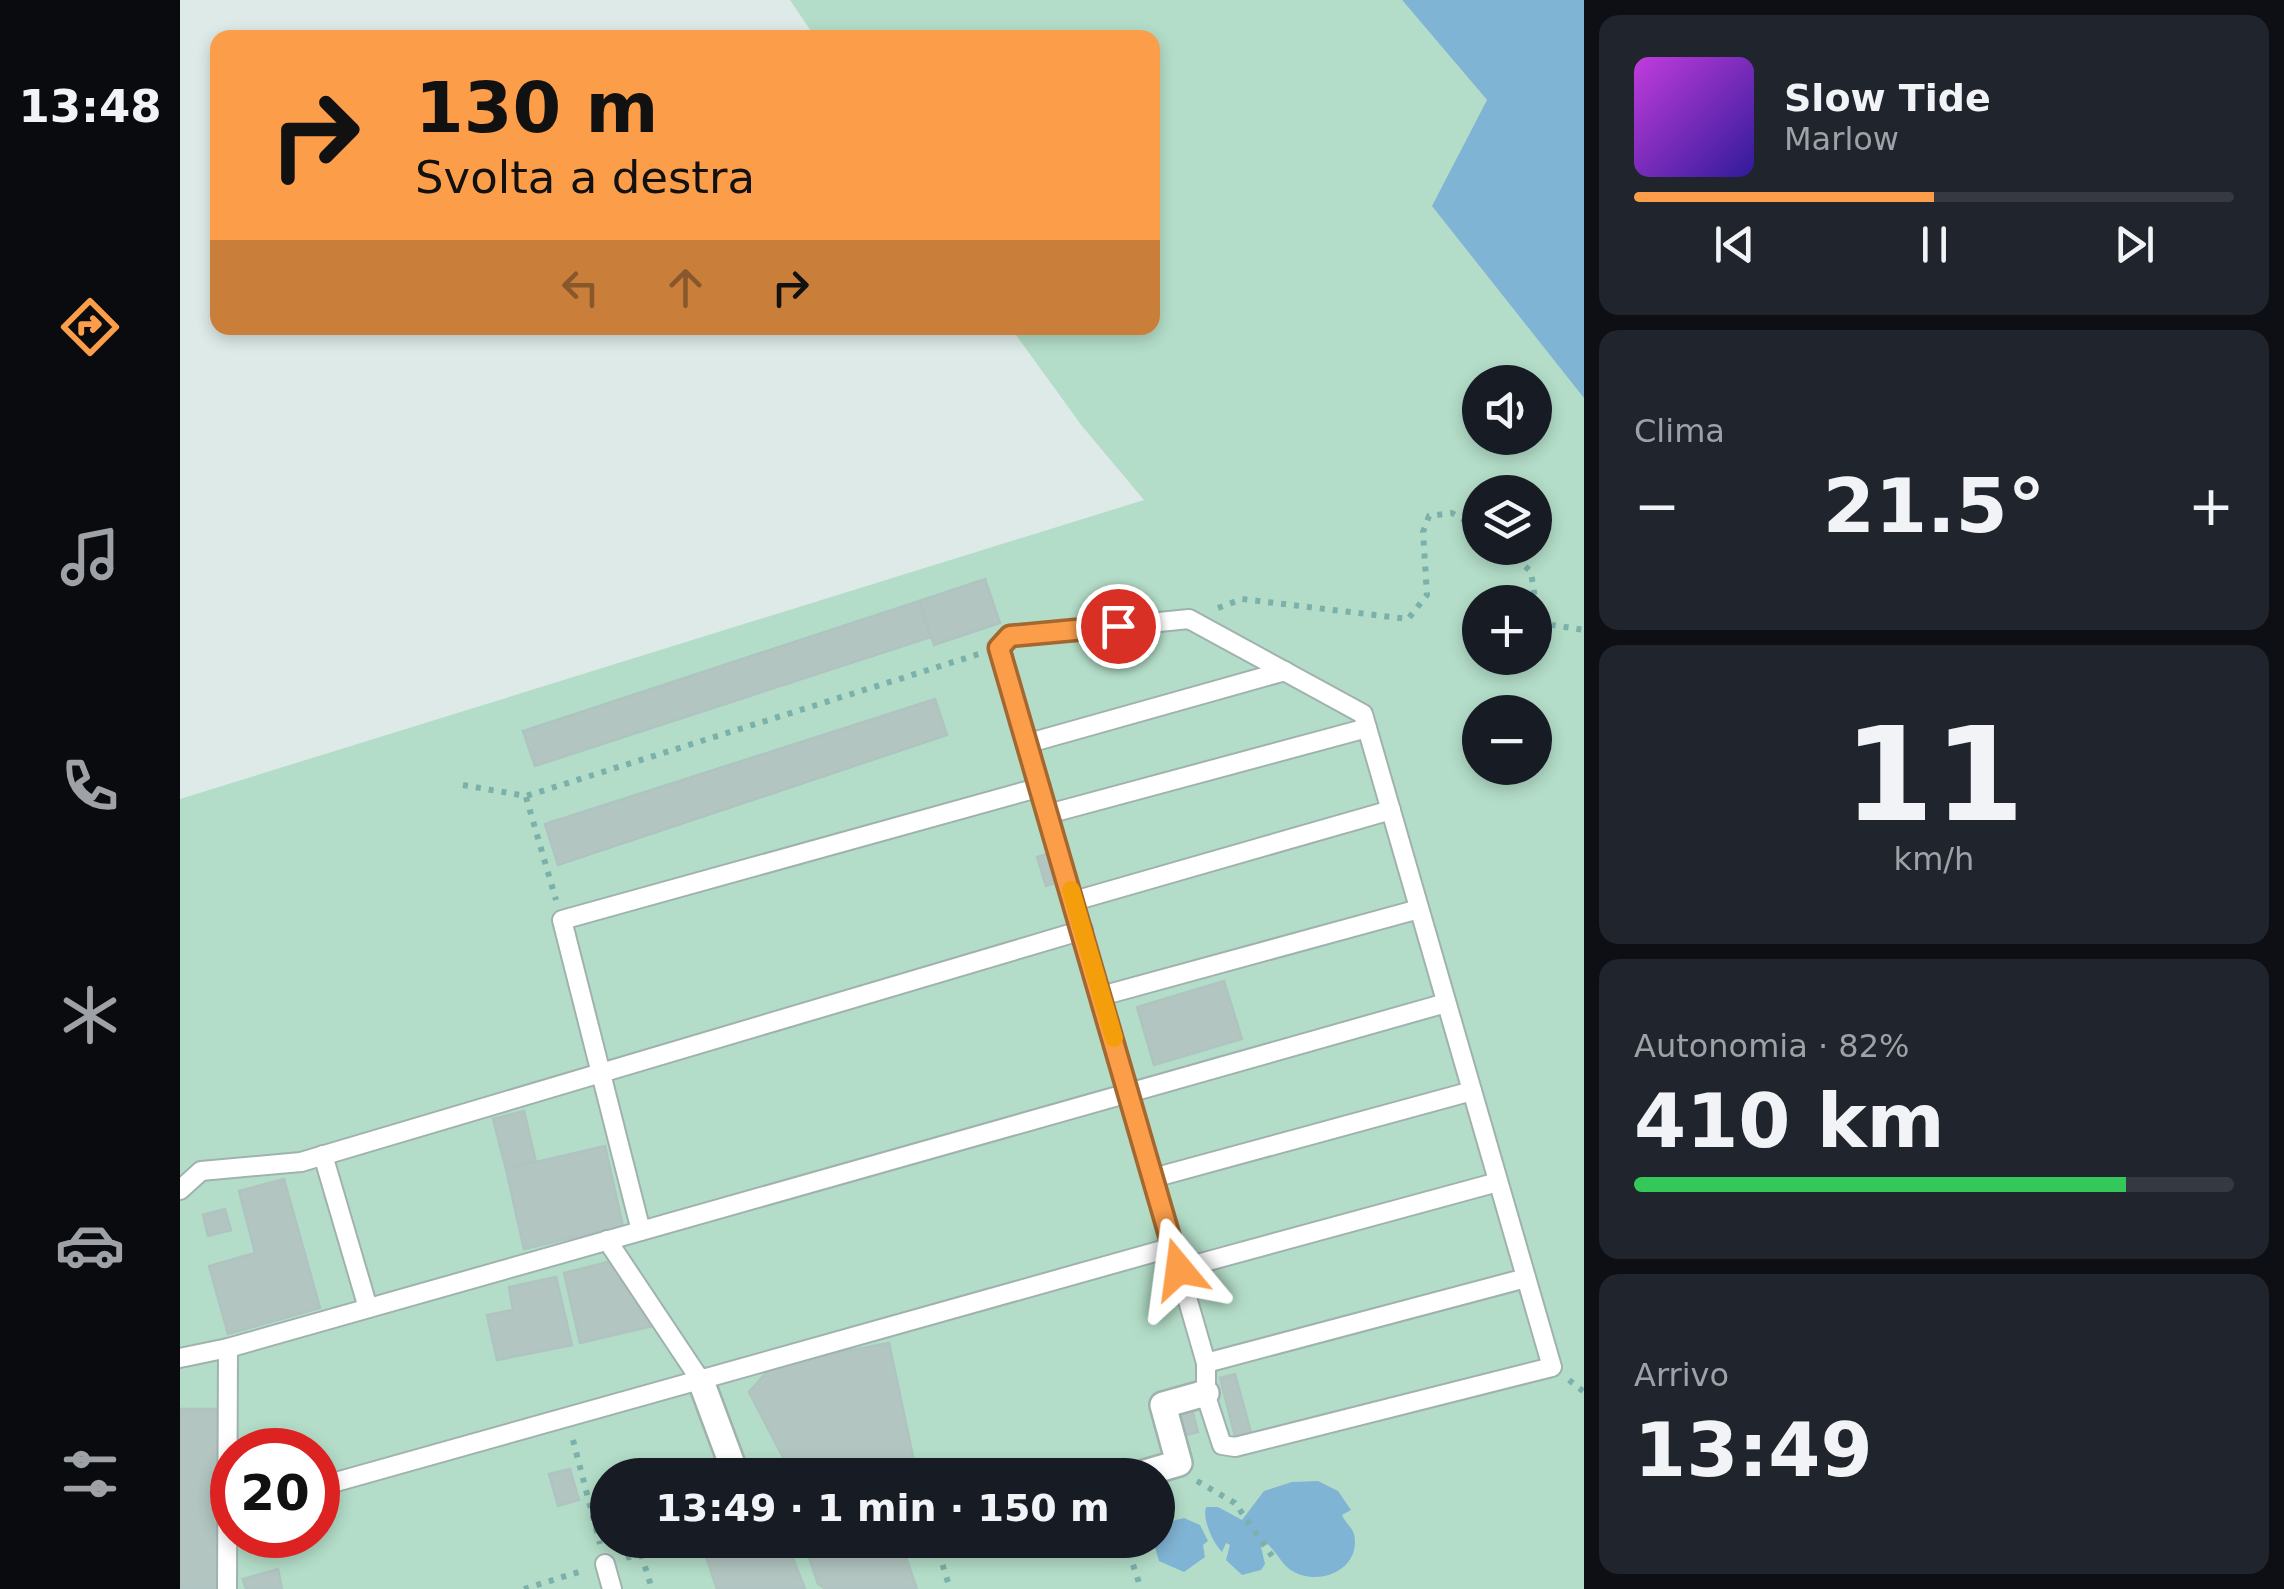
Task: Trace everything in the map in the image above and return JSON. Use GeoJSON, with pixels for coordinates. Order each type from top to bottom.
{"type":"FeatureCollection","features":[{"type":"Feature","properties":{"kind":"street"},"geometry":{"type":"LineString","coordinates":[[701,1381],[730,1458]]}},
{"type":"Feature","properties":{"kind":"street"},"geometry":{"type":"LineString","coordinates":[[1175,1464],[1179,1463],[1163,1405],[1206,1393]]}},
{"type":"Feature","properties":{"kind":"lane"},"geometry":{"type":"LineString","coordinates":[[1190,619],[1363,714],[1552,1367],[1235,1447],[1222,1446],[1206,1393],[1206,1363],[999,648],[1010,636],[1190,619]]}},
{"type":"Feature","properties":{"kind":"lane"},"geometry":{"type":"LineString","coordinates":[[1029,744],[1286,671]]}},
{"type":"Feature","properties":{"kind":"lane"},"geometry":{"type":"LineString","coordinates":[[1048,814],[1367,728]]}},
{"type":"Feature","properties":{"kind":"lane"},"geometry":{"type":"LineString","coordinates":[[641,1231],[598,1074],[562,920],[1041,787]]}},
{"type":"Feature","properties":{"kind":"lane"},"geometry":{"type":"LineString","coordinates":[[1074,901],[1390,810]]}},
{"type":"Feature","properties":{"kind":"lane"},"geometry":{"type":"LineString","coordinates":[[1102,996],[1419,910]]}},
{"type":"Feature","properties":{"kind":"lane"},"geometry":{"type":"LineString","coordinates":[[180,1190],[201,1171],[323,1156],[1083,930]]}},
{"type":"Feature","properties":{"kind":"lane"},"geometry":{"type":"LineString","coordinates":[[180,1358],[228,1348],[1446,1003]]}},
{"type":"Feature","properties":{"kind":"lane"},"geometry":{"type":"LineString","coordinates":[[1153,1178],[1472,1091]]}},
{"type":"Feature","properties":{"kind":"lane"},"geometry":{"type":"LineString","coordinates":[[323,1156],[368,1308]]}},
{"type":"Feature","properties":{"kind":"lane"},"geometry":{"type":"LineString","coordinates":[[1179,1269],[1498,1182]]}},
{"type":"Feature","properties":{"kind":"lane"},"geometry":{"type":"LineString","coordinates":[[607,1240],[701,1381]]}},
{"type":"Feature","properties":{"kind":"lane"},"geometry":{"type":"LineString","coordinates":[[340,1481],[1173,1246]]}},
{"type":"Feature","properties":{"kind":"lane"},"geometry":{"type":"LineString","coordinates":[[1206,1363],[1526,1278]]}},
{"type":"Feature","properties":{"kind":"lane"},"geometry":{"type":"LineString","coordinates":[[228,1348],[229,1428]]}},
{"type":"Feature","properties":{"kind":"lane"},"geometry":{"type":"LineString","coordinates":[[227,1589],[228,1558]]}},
{"type":"Feature","properties":{"kind":"lane"},"geometry":{"type":"LineString","coordinates":[[605,1564],[612,1589]]}},
{"type":"Feature","properties":{"kind":"path"},"geometry":{"type":"LineString","coordinates":[[1190,619],[1242,599],[1408,619],[1427,595],[1423,532],[1429,516],[1452,513],[1462,518]]}},
{"type":"Feature","properties":{"kind":"path"},"geometry":{"type":"LineString","coordinates":[[1524,565],[1531,572],[1534,600],[1552,625],[1584,630]]}},
{"type":"Feature","properties":{"kind":"path"},"geometry":{"type":"LineString","coordinates":[[463,785],[526,796],[999,648]]}},
{"type":"Feature","properties":{"kind":"path"},"geometry":{"type":"LineString","coordinates":[[526,796],[562,920]]}},
{"type":"Feature","properties":{"kind":"path"},"geometry":{"type":"LineString","coordinates":[[567,1418],[605,1564]]}},
{"type":"Feature","properties":{"kind":"path"},"geometry":{"type":"LineString","coordinates":[[1197,1482],[1235,1503],[1272,1556]]}},
{"type":"Feature","properties":{"kind":"path"},"geometry":{"type":"LineString","coordinates":[[641,1558],[652,1589]]}},
{"type":"Feature","properties":{"kind":"path"},"geometry":{"type":"LineString","coordinates":[[940,1558],[950,1589]]}},
{"type":"Feature","properties":{"kind":"path"},"geometry":{"type":"LineString","coordinates":[[1130,1558],[1141,1589]]}},
{"type":"Feature","properties":{"kind":"green space"},"geometry":{"type":"Polygon","coordinates":[[[790,0],[1402,0],[1487,100],[1584,384],[1584,1589],[180,1589],[180,799],[1144,500],[1082,426],[1016,335],[1160,335],[1160,30],[810,30],[790,0]]]}},
{"type":"Feature","properties":{"kind":"water"},"geometry":{"type":"Polygon","coordinates":[[[1402,0],[1584,0],[1584,398],[1432,206],[1487,100],[1402,0]]]}},
{"type":"Feature","properties":{"kind":"water"},"geometry":{"type":"Polygon","coordinates":[[[1318,1481],[1338,1491],[1351,1510],[1342,1515],[1355,1542],[1349,1561],[1342,1568],[1324,1576],[1304,1576],[1290,1569],[1266,1543],[1261,1547],[1265,1564],[1261,1570],[1242,1575],[1226,1560],[1230,1545],[1226,1543],[1222,1552],[1215,1543],[1207,1524],[1206,1507],[1218,1507],[1242,1520],[1264,1491],[1292,1482],[1318,1481]]]}},
{"type":"Feature","properties":{"kind":"water"},"geometry":{"type":"Polygon","coordinates":[[[1184,1518],[1200,1525],[1208,1541],[1203,1545],[1205,1557],[1184,1572],[1158,1558],[1175,1558],[1175,1520],[1184,1518]]]}},
{"type":"Feature","properties":{"kind":"building"},"geometry":{"type":"Polygon","coordinates":[[[985,579],[1000,623],[934,645],[919,601],[985,579]]]}},
{"type":"Feature","properties":{"kind":"building"},"geometry":{"type":"Polygon","coordinates":[[[919,601],[931,637],[535,766],[523,731],[919,601]]]}},
{"type":"Feature","properties":{"kind":"building"},"geometry":{"type":"Polygon","coordinates":[[[935,699],[947,735],[558,865],[545,824],[935,699]]]}},
{"type":"Feature","properties":{"kind":"building"},"geometry":{"type":"Polygon","coordinates":[[[1053,852],[1062,881],[1046,886],[1037,857],[1053,852]]]}},
{"type":"Feature","properties":{"kind":"building"},"geometry":{"type":"Polygon","coordinates":[[[1224,981],[1242,1039],[1154,1065],[1137,1007],[1224,981]]]}},
{"type":"Feature","properties":{"kind":"building"},"geometry":{"type":"Polygon","coordinates":[[[524,1111],[536,1162],[506,1169],[493,1119],[524,1111]]]}},
{"type":"Feature","properties":{"kind":"building"},"geometry":{"type":"Polygon","coordinates":[[[605,1146],[623,1226],[524,1249],[506,1169],[605,1146]]]}},
{"type":"Feature","properties":{"kind":"building"},"geometry":{"type":"Polygon","coordinates":[[[284,1179],[320,1308],[228,1334],[209,1266],[255,1253],[239,1191],[284,1179]]]}},
{"type":"Feature","properties":{"kind":"building"},"geometry":{"type":"Polygon","coordinates":[[[225,1209],[231,1230],[208,1236],[203,1215],[225,1209]]]}},
{"type":"Feature","properties":{"kind":"building"},"geometry":{"type":"Polygon","coordinates":[[[612,1261],[657,1325],[580,1343],[564,1273],[612,1261]]]}},
{"type":"Feature","properties":{"kind":"building"},"geometry":{"type":"Polygon","coordinates":[[[556,1277],[572,1345],[497,1360],[487,1315],[513,1310],[509,1287],[556,1277]]]}},
{"type":"Feature","properties":{"kind":"building"},"geometry":{"type":"Polygon","coordinates":[[[889,1343],[913,1458],[783,1458],[749,1392],[773,1365],[889,1343]]]}},
{"type":"Feature","properties":{"kind":"building"},"geometry":{"type":"Polygon","coordinates":[[[1235,1374],[1252,1436],[1236,1440],[1220,1378],[1235,1374]]]}},
{"type":"Feature","properties":{"kind":"building"},"geometry":{"type":"Polygon","coordinates":[[[1191,1406],[1198,1432],[1186,1435],[1178,1409],[1191,1406]]]}},
{"type":"Feature","properties":{"kind":"building"},"geometry":{"type":"Polygon","coordinates":[[[180,1409],[219,1409],[219,1428],[210,1428],[210,1558],[220,1558],[220,1589],[180,1589],[180,1409]]]}},
{"type":"Feature","properties":{"kind":"building"},"geometry":{"type":"Polygon","coordinates":[[[570,1469],[579,1500],[558,1506],[549,1474],[570,1469]]]}},
{"type":"Feature","properties":{"kind":"building"},"geometry":{"type":"Polygon","coordinates":[[[706,1558],[793,1558],[805,1589],[717,1589],[706,1558]]]}},
{"type":"Feature","properties":{"kind":"building"},"geometry":{"type":"Polygon","coordinates":[[[809,1558],[906,1558],[917,1589],[826,1589],[818,1584],[809,1558]]]}},
{"type":"Feature","properties":{"kind":"building"},"geometry":{"type":"Polygon","coordinates":[[[278,1569],[282,1589],[246,1589],[243,1579],[278,1569]]]}},
{"type":"Feature","properties":{"kind":"slow traffic"},"geometry":{"type":"LineString","coordinates":[[1071,890],[1114,1038]]}},
{"type":"Feature","properties":{"kind":"route"},"geometry":{"type":"LineString","coordinates":[[1118,626],[1010,636],[999,648],[1179,1269]]}}]}
